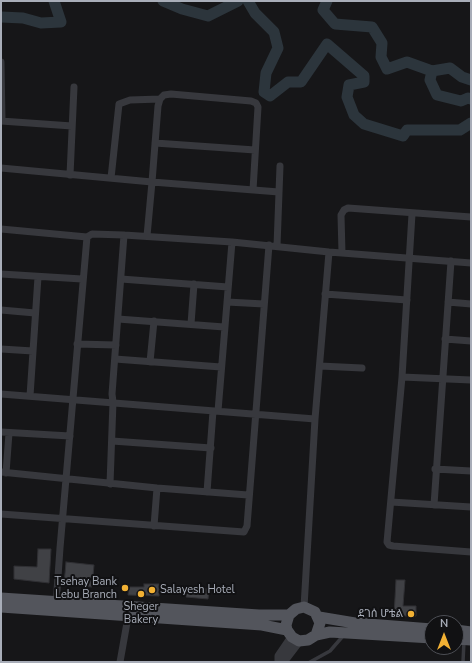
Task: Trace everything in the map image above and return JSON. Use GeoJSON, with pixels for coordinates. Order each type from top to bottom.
{"type":"FeatureCollection","features":[{"type":"Feature","properties":{"kind":"main road"},"geometry":{"type":"LineString","coordinates":[[1,598],[128,617],[262,625],[308,640],[330,632],[346,631],[424,637]]}},
{"type":"Feature","properties":{"kind":"main road"},"geometry":{"type":"LineString","coordinates":[[1,607],[56,607],[289,615]]}},
{"type":"Feature","properties":{"kind":"main road"},"geometry":{"type":"LineString","coordinates":[[293,636],[286,625],[289,615],[296,609],[304,607],[310,609],[319,617],[355,623],[424,628]]}},
{"type":"Feature","properties":{"kind":"main road"},"geometry":{"type":"LineString","coordinates":[[316,636],[320,623],[319,617]]}},
{"type":"Feature","properties":{"kind":"street"},"geometry":{"type":"LineString","coordinates":[[1,62],[1,121],[72,126]]}},
{"type":"Feature","properties":{"kind":"street"},"geometry":{"type":"LineString","coordinates":[[70,175],[74,87]]}},
{"type":"Feature","properties":{"kind":"street"},"geometry":{"type":"LineString","coordinates":[[148,236],[155,143],[160,99],[164,95],[171,94],[251,101],[256,103],[258,107],[254,190]]}},
{"type":"Feature","properties":{"kind":"street"},"geometry":{"type":"LineString","coordinates":[[111,178],[119,104],[130,100],[160,99]]}},
{"type":"Feature","properties":{"kind":"street"},"geometry":{"type":"LineString","coordinates":[[155,143],[255,150]]}},
{"type":"Feature","properties":{"kind":"street"},"geometry":{"type":"LineString","coordinates":[[277,246],[280,166]]}},
{"type":"Feature","properties":{"kind":"street"},"geometry":{"type":"LineString","coordinates":[[1,168],[279,192]]}},
{"type":"Feature","properties":{"kind":"street"},"geometry":{"type":"LineString","coordinates":[[342,253],[341,214],[344,210],[355,208],[412,214],[471,217]]}},
{"type":"Feature","properties":{"kind":"street"},"geometry":{"type":"LineString","coordinates":[[412,214],[402,376],[391,502],[386,536],[389,545],[471,552]]}},
{"type":"Feature","properties":{"kind":"street"},"geometry":{"type":"LineString","coordinates":[[1,229],[87,237],[92,234],[124,235],[232,242],[329,252],[471,263]]}},
{"type":"Feature","properties":{"kind":"street"},"geometry":{"type":"LineString","coordinates":[[110,484],[112,394],[124,235]]}},
{"type":"Feature","properties":{"kind":"street"},"geometry":{"type":"LineString","coordinates":[[56,607],[82,279],[87,237]]}},
{"type":"Feature","properties":{"kind":"street"},"geometry":{"type":"LineString","coordinates":[[207,492],[221,367],[232,242]]}},
{"type":"Feature","properties":{"kind":"street"},"geometry":{"type":"LineString","coordinates":[[1,514],[244,532],[247,526],[248,495],[261,359],[269,245]]}},
{"type":"Feature","properties":{"kind":"street"},"geometry":{"type":"LineString","coordinates":[[304,607],[315,418],[329,252]]}},
{"type":"Feature","properties":{"kind":"street"},"geometry":{"type":"LineString","coordinates":[[434,504],[435,469],[451,261]]}},
{"type":"Feature","properties":{"kind":"street"},"geometry":{"type":"LineString","coordinates":[[1,274],[82,279]]}},
{"type":"Feature","properties":{"kind":"street"},"geometry":{"type":"LineString","coordinates":[[30,396],[38,277]]}},
{"type":"Feature","properties":{"kind":"street"},"geometry":{"type":"LineString","coordinates":[[121,279],[228,287]]}},
{"type":"Feature","properties":{"kind":"street"},"geometry":{"type":"LineString","coordinates":[[191,324],[194,284]]}},
{"type":"Feature","properties":{"kind":"street"},"geometry":{"type":"LineString","coordinates":[[325,294],[407,300]]}},
{"type":"Feature","properties":{"kind":"street"},"geometry":{"type":"LineString","coordinates":[[227,302],[264,304]]}},
{"type":"Feature","properties":{"kind":"street"},"geometry":{"type":"LineString","coordinates":[[448,302],[471,304]]}},
{"type":"Feature","properties":{"kind":"street"},"geometry":{"type":"LineString","coordinates":[[1,310],[35,313]]}},
{"type":"Feature","properties":{"kind":"street"},"geometry":{"type":"LineString","coordinates":[[118,319],[224,327]]}},
{"type":"Feature","properties":{"kind":"street"},"geometry":{"type":"LineString","coordinates":[[150,362],[154,322]]}},
{"type":"Feature","properties":{"kind":"street"},"geometry":{"type":"LineString","coordinates":[[445,339],[471,341]]}},
{"type":"Feature","properties":{"kind":"street"},"geometry":{"type":"LineString","coordinates":[[77,344],[116,345]]}},
{"type":"Feature","properties":{"kind":"street"},"geometry":{"type":"LineString","coordinates":[[1,349],[33,351]]}},
{"type":"Feature","properties":{"kind":"street"},"geometry":{"type":"LineString","coordinates":[[115,359],[221,367]]}},
{"type":"Feature","properties":{"kind":"street"},"geometry":{"type":"LineString","coordinates":[[320,366],[362,368]]}},
{"type":"Feature","properties":{"kind":"street"},"geometry":{"type":"LineString","coordinates":[[402,376],[471,380]]}},
{"type":"Feature","properties":{"kind":"street"},"geometry":{"type":"LineString","coordinates":[[1,394],[73,398],[315,418]]}},
{"type":"Feature","properties":{"kind":"street"},"geometry":{"type":"LineString","coordinates":[[1,432],[70,436]]}},
{"type":"Feature","properties":{"kind":"street"},"geometry":{"type":"LineString","coordinates":[[9,433],[4,473],[110,484],[248,495]]}},
{"type":"Feature","properties":{"kind":"street"},"geometry":{"type":"LineString","coordinates":[[112,440],[211,448]]}},
{"type":"Feature","properties":{"kind":"street"},"geometry":{"type":"LineString","coordinates":[[435,469],[471,471]]}},
{"type":"Feature","properties":{"kind":"street"},"geometry":{"type":"LineString","coordinates":[[154,526],[157,488]]}},
{"type":"Feature","properties":{"kind":"street"},"geometry":{"type":"LineString","coordinates":[[391,502],[471,507],[471,502]]}},
{"type":"Feature","properties":{"kind":"street"},"geometry":{"type":"LineString","coordinates":[[120,662],[128,617]]}},
{"type":"Feature","properties":{"kind":"street"},"geometry":{"type":"LineString","coordinates":[[279,662],[279,656],[293,636]]}},
{"type":"Feature","properties":{"kind":"street"},"geometry":{"type":"LineString","coordinates":[[283,662],[293,636]]}},
{"type":"Feature","properties":{"kind":"lane"},"geometry":{"type":"LineString","coordinates":[[310,662],[330,651],[346,631]]}},
{"type":"Feature","properties":{"kind":"lane"},"geometry":{"type":"LineString","coordinates":[[463,662],[466,638]]}},
{"type":"Feature","properties":{"kind":"building"},"geometry":{"type":"Polygon","coordinates":[[[38,549],[51,549],[49,583],[14,579],[14,566],[37,567],[38,549]]]}},
{"type":"Feature","properties":{"kind":"building"},"geometry":{"type":"Polygon","coordinates":[[[66,562],[94,565],[92,587],[64,585],[66,562]]]}},
{"type":"Feature","properties":{"kind":"building"},"geometry":{"type":"Polygon","coordinates":[[[396,580],[405,580],[403,606],[416,606],[416,616],[394,616],[396,580]]]}},
{"type":"Feature","properties":{"kind":"building"},"geometry":{"type":"Polygon","coordinates":[[[144,584],[159,584],[159,596],[128,595],[129,587],[144,587],[144,584]]]}},
{"type":"Feature","properties":{"kind":"building"},"geometry":{"type":"Polygon","coordinates":[[[187,587],[209,589],[208,599],[186,597],[187,587]]]}},
{"type":"Feature","properties":{"kind":"waterway"},"geometry":{"type":"LineString","coordinates":[[1,17],[23,18],[41,23],[61,22],[54,1]]}},
{"type":"Feature","properties":{"kind":"waterway"},"geometry":{"type":"LineString","coordinates":[[163,1],[182,9],[208,16],[238,1]]}},
{"type":"Feature","properties":{"kind":"waterway"},"geometry":{"type":"LineString","coordinates":[[248,1],[255,13],[274,32],[278,48],[266,73],[264,92],[270,96],[288,82],[301,82],[327,44],[364,76],[364,82],[349,85],[347,97],[354,115],[364,124],[403,136],[407,130],[460,130],[471,123]]}},
{"type":"Feature","properties":{"kind":"waterway"},"geometry":{"type":"LineString","coordinates":[[327,1],[323,10],[335,24],[372,27],[382,43],[381,57],[387,69],[407,62],[432,71],[450,68],[462,77],[471,80]]}},
{"type":"Feature","properties":{"kind":"waterway"},"geometry":{"type":"LineString","coordinates":[[432,71],[430,80],[437,95],[461,101],[468,98],[471,99]]}},
{"type":"Feature","properties":{"kind":"place","name":"Tsehay Bank Lebu Branch"},"geometry":{"type":"Point","coordinates":[125,588]}},
{"type":"Feature","properties":{"kind":"place","name":"Salayesh Hotel"},"geometry":{"type":"Point","coordinates":[152,590]}},
{"type":"Feature","properties":{"kind":"place","name":"Sheger Bakery"},"geometry":{"type":"Point","coordinates":[141,594]}},
{"type":"Feature","properties":{"kind":"place","name":"ደገሰ ሆቴል"},"geometry":{"type":"Point","coordinates":[411,614]}}]}
